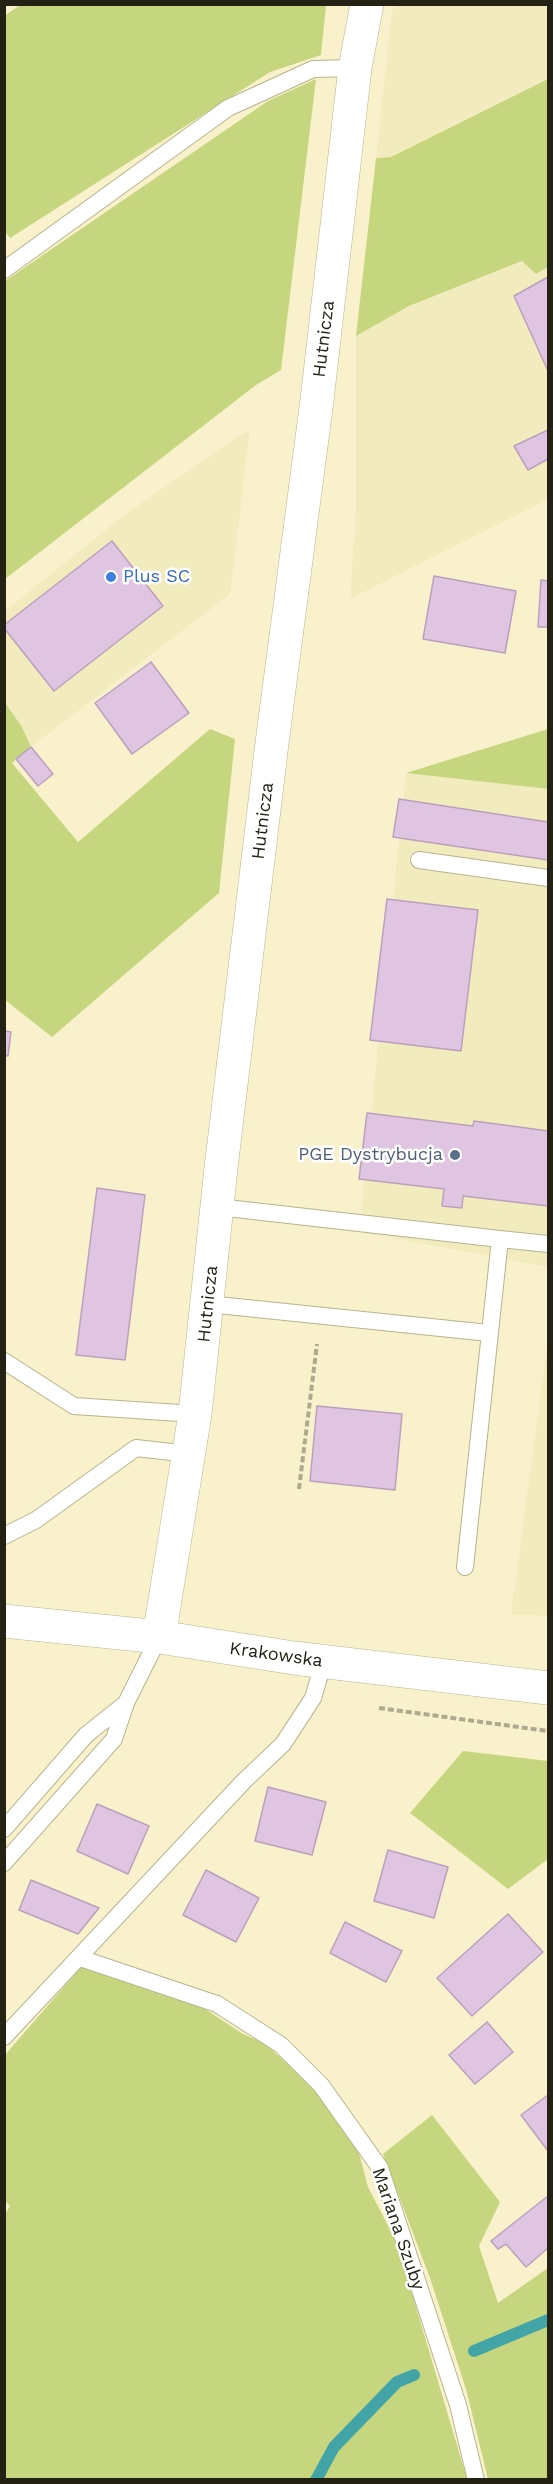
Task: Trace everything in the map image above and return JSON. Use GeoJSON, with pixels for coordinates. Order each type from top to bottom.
{"type":"FeatureCollection","features":[{"type":"Feature","properties":{"kind":"street","name":"Hutnicza"},"geometry":{"type":"LineString","coordinates":[[159,1637],[195,1414],[270,766],[316,409],[355,68],[367,4]]}},
{"type":"Feature","properties":{"kind":"street","name":"Krakowska"},"geometry":{"type":"LineString","coordinates":[[4,1621],[159,1637],[324,1661],[549,1688]]}},
{"type":"Feature","properties":{"kind":"lane"},"geometry":{"type":"LineString","coordinates":[[4,270],[228,108],[313,69],[355,68]]}},
{"type":"Feature","properties":{"kind":"lane"},"geometry":{"type":"LineString","coordinates":[[419,860],[549,878]]}},
{"type":"Feature","properties":{"kind":"lane"},"geometry":{"type":"LineString","coordinates":[[218,1207],[549,1244]]}},
{"type":"Feature","properties":{"kind":"lane"},"geometry":{"type":"LineString","coordinates":[[465,1567],[500,1239]]}},
{"type":"Feature","properties":{"kind":"lane"},"geometry":{"type":"LineString","coordinates":[[208,1304],[489,1333]]}},
{"type":"Feature","properties":{"kind":"lane"},"geometry":{"type":"LineString","coordinates":[[4,1360],[74,1406],[195,1414]]}},
{"type":"Feature","properties":{"kind":"lane"},"geometry":{"type":"LineString","coordinates":[[4,1536],[36,1520],[136,1448],[189,1454]]}},
{"type":"Feature","properties":{"kind":"lane"},"geometry":{"type":"LineString","coordinates":[[4,1863],[114,1739],[126,1703],[159,1637]]}},
{"type":"Feature","properties":{"kind":"lane"},"geometry":{"type":"LineString","coordinates":[[4,2037],[80,1958],[165,1864],[283,1744],[313,1698],[324,1661]]}},
{"type":"Feature","properties":{"kind":"lane"},"geometry":{"type":"LineString","coordinates":[[4,1829],[86,1735],[126,1703]]}},
{"type":"Feature","properties":{"kind":"lane","name":"Mariana Szuby"},"geometry":{"type":"LineString","coordinates":[[80,1958],[217,2004],[281,2045],[321,2085],[380,2168],[458,2405],[476,2480]]}},
{"type":"Feature","properties":{"kind":"path"},"geometry":{"type":"LineString","coordinates":[[299,1489],[320,1316]]}},
{"type":"Feature","properties":{"kind":"path"},"geometry":{"type":"LineString","coordinates":[[369,1707],[549,1731]]}},
{"type":"Feature","properties":{"kind":"shaded area"},"geometry":{"type":"Polygon","coordinates":[[[403,4],[548,5],[548,79],[391,157],[376,158],[392,10],[403,4]]]}},
{"type":"Feature","properties":{"kind":"shaded area"},"geometry":{"type":"Polygon","coordinates":[[[523,261],[536,274],[548,267],[548,499],[350,599],[356,508],[356,336],[409,306],[523,261]]]}},
{"type":"Feature","properties":{"kind":"shaded area"},"geometry":{"type":"Polygon","coordinates":[[[250,430],[230,594],[31,747],[22,727],[5,701],[5,611],[127,513],[250,430]]]}},
{"type":"Feature","properties":{"kind":"shaded area"},"geometry":{"type":"Polygon","coordinates":[[[406,773],[548,789],[548,1267],[359,1232],[406,773]]]}},
{"type":"Feature","properties":{"kind":"shaded area"},"geometry":{"type":"Polygon","coordinates":[[[548,1340],[548,1616],[511,1614],[545,1362],[548,1340]]]}},
{"type":"Feature","properties":{"kind":"green space"},"geometry":{"type":"Polygon","coordinates":[[[22,4],[326,5],[321,55],[270,72],[10,238],[4,230],[4,16],[22,4]]]}},
{"type":"Feature","properties":{"kind":"green space"},"geometry":{"type":"Polygon","coordinates":[[[316,79],[281,370],[256,385],[5,579],[5,281],[268,101],[316,79]]]}},
{"type":"Feature","properties":{"kind":"green space"},"geometry":{"type":"Polygon","coordinates":[[[548,79],[548,267],[536,274],[522,261],[409,306],[356,336],[376,158],[391,157],[548,79]]]}},
{"type":"Feature","properties":{"kind":"green space"},"geometry":{"type":"Polygon","coordinates":[[[4,701],[22,727],[31,747],[12,763],[78,842],[210,729],[235,739],[219,893],[52,1037],[5,1000],[4,701]]]}},
{"type":"Feature","properties":{"kind":"green space"},"geometry":{"type":"Polygon","coordinates":[[[548,729],[548,789],[406,773],[548,729]]]}},
{"type":"Feature","properties":{"kind":"green space"},"geometry":{"type":"Polygon","coordinates":[[[463,1751],[548,1761],[548,1859],[508,1889],[410,1813],[463,1751]]]}},
{"type":"Feature","properties":{"kind":"green space"},"geometry":{"type":"Polygon","coordinates":[[[82,1966],[128,1980],[205,2009],[243,2034],[264,2043],[305,2079],[344,2128],[359,2153],[368,2187],[397,2243],[467,2479],[5,2479],[4,2216],[10,2206],[4,2200],[5,2055],[82,1966]]]}},
{"type":"Feature","properties":{"kind":"green space"},"geometry":{"type":"Polygon","coordinates":[[[432,2115],[500,2202],[479,2246],[498,2303],[548,2268],[548,2479],[488,2479],[466,2389],[430,2278],[383,2154],[432,2115]]]}},
{"type":"Feature","properties":{"kind":"building"},"geometry":{"type":"Polygon","coordinates":[[[548,277],[548,371],[514,296],[548,277]]]}},
{"type":"Feature","properties":{"kind":"building"},"geometry":{"type":"Polygon","coordinates":[[[548,430],[548,459],[528,470],[514,446],[548,430]]]}},
{"type":"Feature","properties":{"kind":"building"},"geometry":{"type":"Polygon","coordinates":[[[112,541],[163,606],[54,691],[4,628],[4,625],[112,541]]]}},
{"type":"Feature","properties":{"kind":"building"},"geometry":{"type":"Polygon","coordinates":[[[434,576],[516,591],[505,653],[423,639],[434,576]]]}},
{"type":"Feature","properties":{"kind":"building"},"geometry":{"type":"Polygon","coordinates":[[[541,580],[548,581],[548,627],[538,627],[541,580]]]}},
{"type":"Feature","properties":{"kind":"building"},"geometry":{"type":"Polygon","coordinates":[[[151,662],[189,713],[132,754],[95,703],[151,662]]]}},
{"type":"Feature","properties":{"kind":"building"},"geometry":{"type":"Polygon","coordinates":[[[31,747],[53,774],[38,786],[16,759],[31,747]]]}},
{"type":"Feature","properties":{"kind":"building"},"geometry":{"type":"Polygon","coordinates":[[[399,799],[548,822],[548,860],[393,837],[399,799]]]}},
{"type":"Feature","properties":{"kind":"building"},"geometry":{"type":"Polygon","coordinates":[[[387,899],[478,910],[461,1051],[370,1040],[387,899]]]}},
{"type":"Feature","properties":{"kind":"building"},"geometry":{"type":"Polygon","coordinates":[[[4,1031],[11,1032],[8,1056],[4,1055],[4,1031]]]}},
{"type":"Feature","properties":{"kind":"building","name":"PGE Dystrybucja"},"geometry":{"type":"Polygon","coordinates":[[[367,1113],[473,1126],[474,1121],[548,1131],[548,1206],[463,1196],[462,1208],[442,1206],[444,1189],[359,1179],[367,1113]]]}},
{"type":"Feature","properties":{"kind":"building"},"geometry":{"type":"Polygon","coordinates":[[[97,1188],[145,1195],[125,1360],[76,1355],[97,1188]]]}},
{"type":"Feature","properties":{"kind":"building"},"geometry":{"type":"Polygon","coordinates":[[[317,1406],[402,1414],[395,1490],[310,1481],[317,1406]]]}},
{"type":"Feature","properties":{"kind":"building"},"geometry":{"type":"Polygon","coordinates":[[[268,1787],[326,1802],[312,1855],[255,1841],[268,1787]]]}},
{"type":"Feature","properties":{"kind":"building"},"geometry":{"type":"Polygon","coordinates":[[[97,1804],[149,1826],[128,1874],[77,1851],[97,1804]]]}},
{"type":"Feature","properties":{"kind":"building"},"geometry":{"type":"Polygon","coordinates":[[[388,1850],[448,1867],[434,1918],[374,1901],[388,1850]]]}},
{"type":"Feature","properties":{"kind":"building"},"geometry":{"type":"Polygon","coordinates":[[[206,1870],[259,1898],[236,1942],[183,1915],[206,1870]]]}},
{"type":"Feature","properties":{"kind":"building"},"geometry":{"type":"Polygon","coordinates":[[[31,1880],[99,1908],[78,1934],[19,1910],[31,1880]]]}},
{"type":"Feature","properties":{"kind":"building"},"geometry":{"type":"Polygon","coordinates":[[[508,1914],[543,1952],[472,2016],[437,1978],[508,1914]]]}},
{"type":"Feature","properties":{"kind":"building"},"geometry":{"type":"Polygon","coordinates":[[[345,1922],[402,1951],[386,1982],[330,1953],[345,1922]]]}},
{"type":"Feature","properties":{"kind":"building"},"geometry":{"type":"Polygon","coordinates":[[[487,2022],[513,2052],[475,2084],[449,2055],[487,2022]]]}},
{"type":"Feature","properties":{"kind":"building"},"geometry":{"type":"Polygon","coordinates":[[[548,2095],[548,2151],[521,2115],[548,2095]]]}},
{"type":"Feature","properties":{"kind":"building"},"geometry":{"type":"Polygon","coordinates":[[[548,2196],[548,2248],[526,2267],[506,2244],[498,2249],[491,2241],[548,2196]]]}},
{"type":"Feature","properties":{"kind":"waterway"},"geometry":{"type":"LineString","coordinates":[[474,2351],[548,2320]]}},
{"type":"Feature","properties":{"kind":"waterway"},"geometry":{"type":"LineString","coordinates":[[316,2480],[334,2447],[397,2382],[414,2375]]}},
{"type":"Feature","properties":{"kind":"place","name":"Plus SC"},"geometry":{"type":"Point","coordinates":[111,577]}},
{"type":"Feature","properties":{"kind":"place","name":"PGE Dystrybucja"},"geometry":{"type":"Point","coordinates":[455,1155]}}]}
